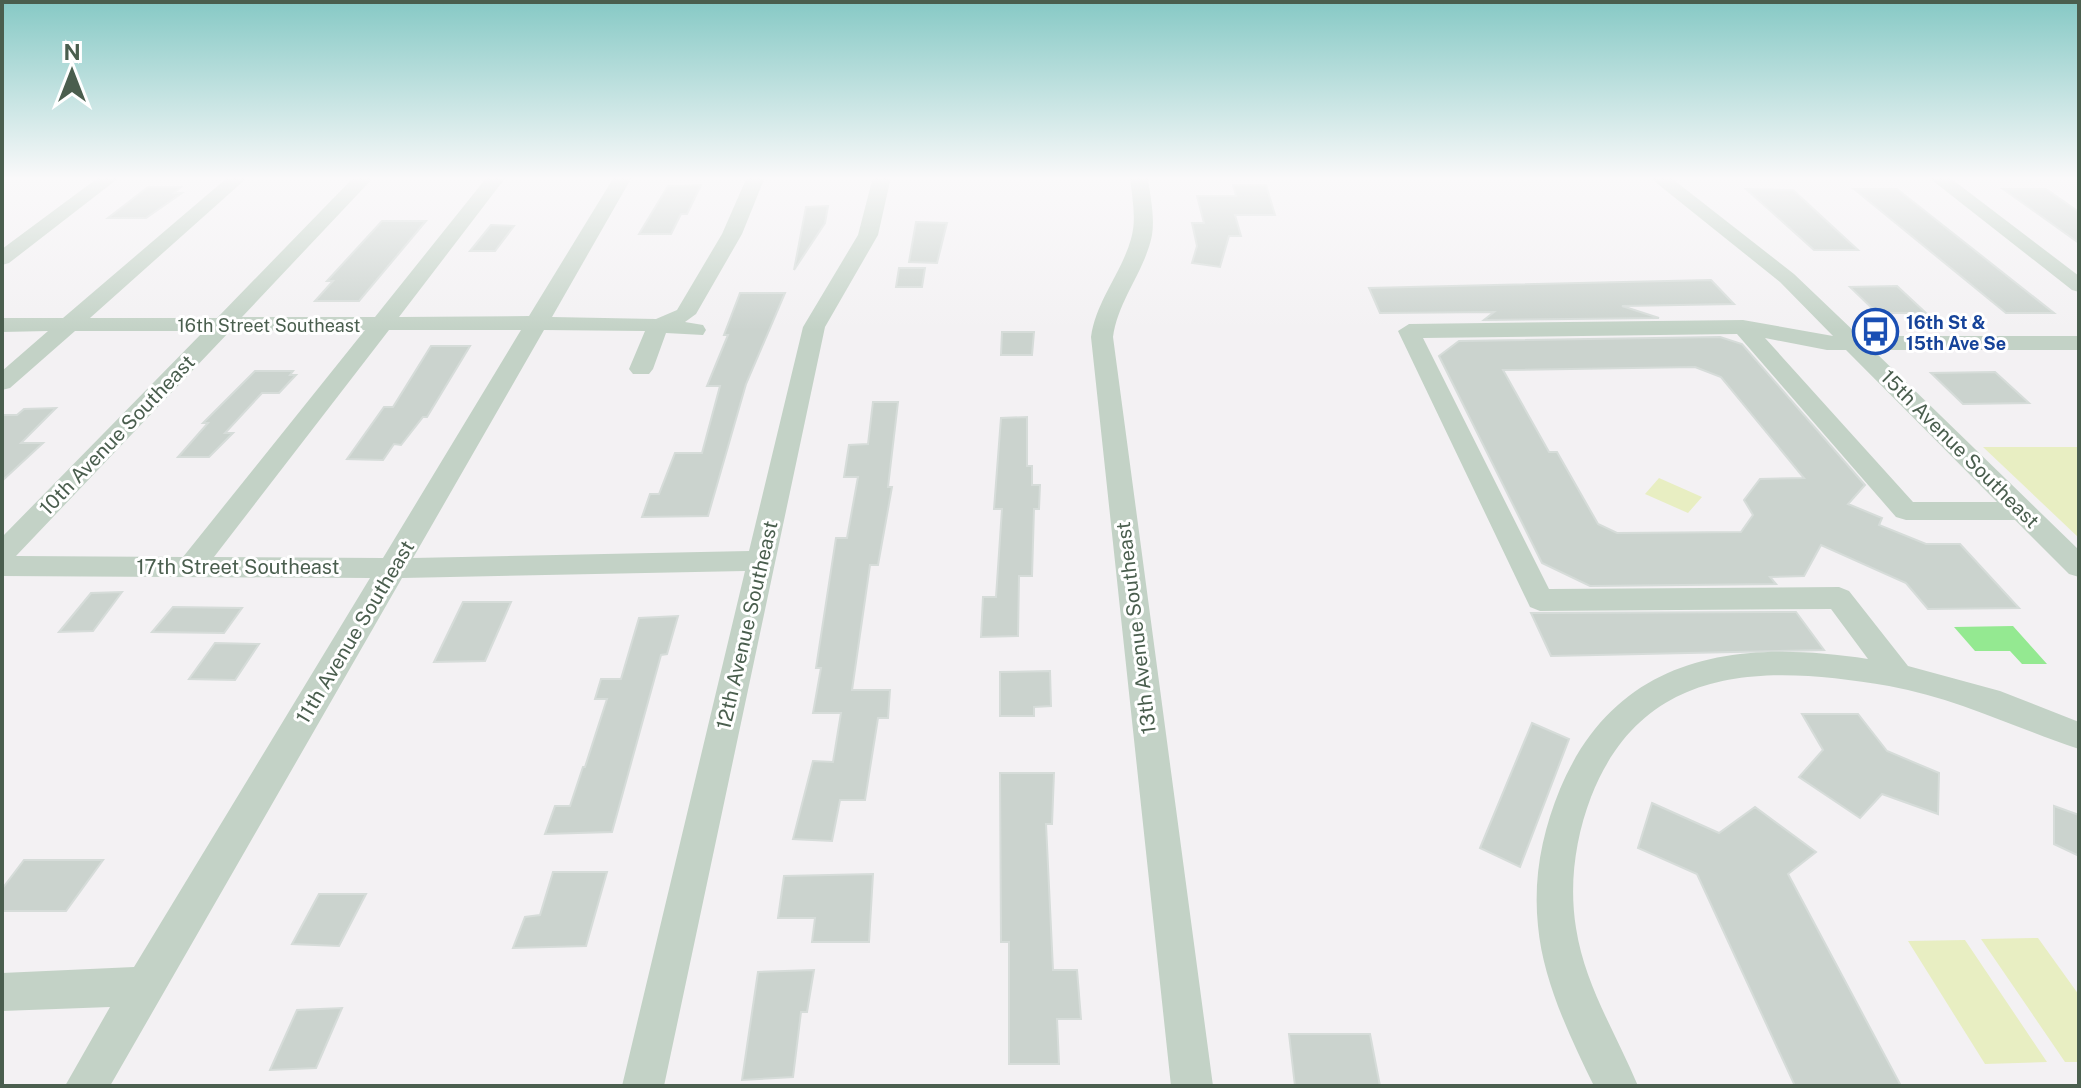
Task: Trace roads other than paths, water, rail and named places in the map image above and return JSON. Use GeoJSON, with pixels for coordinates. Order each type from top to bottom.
{"type":"FeatureCollection","features":[{"type":"Feature","properties":{"kind":"street"},"geometry":{"type":"LineString","coordinates":[[2,259],[44,228]]}},
{"type":"Feature","properties":{"kind":"street"},"geometry":{"type":"LineString","coordinates":[[2,383],[181,228]]}},
{"type":"Feature","properties":{"kind":"street","name":"10th Avenue Southeast"},"geometry":{"type":"LineString","coordinates":[[2,554],[317,228]]}},
{"type":"Feature","properties":{"kind":"street"},"geometry":{"type":"LineString","coordinates":[[191,567],[457,228]]}},
{"type":"Feature","properties":{"kind":"street","name":"11th Avenue Southeast"},"geometry":{"type":"LineString","coordinates":[[86,1086],[593,228]]}},
{"type":"Feature","properties":{"kind":"street"},"geometry":{"type":"LineString","coordinates":[[641,369],[658,326],[685,314],[735,228]]}},
{"type":"Feature","properties":{"kind":"street","name":"12th Avenue Southeast"},"geometry":{"type":"LineString","coordinates":[[643,1086],[814,327],[870,228]]}},
{"type":"Feature","properties":{"kind":"street","name":"13th Avenue Southeast"},"geometry":{"type":"LineString","coordinates":[[1142,228],[1142,235],[1107,311],[1102,345],[1192,1086]]}},
{"type":"Feature","properties":{"kind":"street","name":"15th Avenue Southeast"},"geometry":{"type":"LineString","coordinates":[[1723,228],[1787,278],[2079,567]]}},
{"type":"Feature","properties":{"kind":"street"},"geometry":{"type":"LineString","coordinates":[[2003,228],[2079,286]]}},
{"type":"Feature","properties":{"kind":"street","name":"16th Street Southeast"},"geometry":{"type":"LineString","coordinates":[[2,325],[536,323],[695,330]]}},
{"type":"Feature","properties":{"kind":"street"},"geometry":{"type":"LineString","coordinates":[[1743,327],[1906,511],[2023,511]]}},
{"type":"Feature","properties":{"kind":"street"},"geometry":{"type":"LineString","coordinates":[[1898,676],[1839,598],[1540,600],[1409,331],[1743,327],[1801,340],[1855,344],[2079,343]]}},
{"type":"Feature","properties":{"kind":"street","name":"17th Street Southeast"},"geometry":{"type":"LineString","coordinates":[[2,566],[393,568],[761,561]]}},
{"type":"Feature","properties":{"kind":"street"},"geometry":{"type":"LineString","coordinates":[[1617,1086],[1591,1037],[1570,979],[1557,927],[1555,881],[1570,807],[1604,738],[1630,712],[1663,689],[1695,675],[1745,668],[1794,666],[1898,676],[1934,683],[2030,714],[2079,736]]}},
{"type":"Feature","properties":{"kind":"street"},"geometry":{"type":"LineString","coordinates":[[2,992],[144,986]]}},
{"type":"Feature","properties":{"kind":"place","name":"16th St & 15th Ave Se"},"geometry":{"type":"Point","coordinates":[1875,332]}}]}
